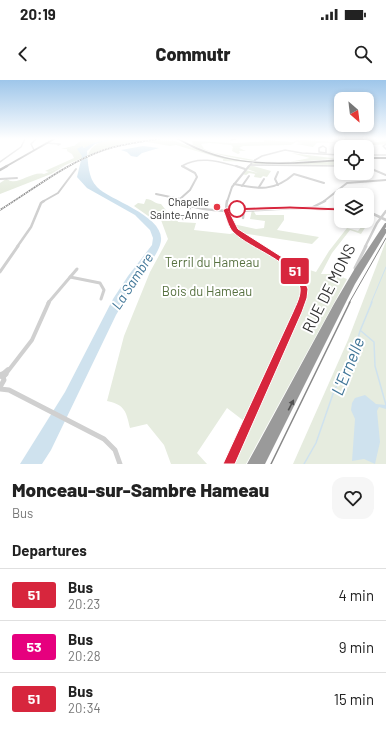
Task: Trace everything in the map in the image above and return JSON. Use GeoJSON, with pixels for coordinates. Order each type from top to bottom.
{"type":"FeatureCollection","features":[{"type":"Feature","properties":{"kind":"highway"},"geometry":{"type":"LineString","coordinates":[[226,157],[257,163],[296,164],[334,160]]}},
{"type":"Feature","properties":{"kind":"highway"},"geometry":{"type":"LineString","coordinates":[[374,157],[386,157]]}},
{"type":"Feature","properties":{"kind":"highway"},"geometry":{"type":"LineString","coordinates":[[374,158],[386,157]]}},
{"type":"Feature","properties":{"kind":"highway"},"geometry":{"type":"LineString","coordinates":[[358,271],[386,224]]}},
{"type":"Feature","properties":{"kind":"highway"},"geometry":{"type":"LineString","coordinates":[[358,271],[386,230]]}},
{"type":"Feature","properties":{"kind":"highway","name":"RUE DE MONS"},"geometry":{"type":"LineString","coordinates":[[252,464],[282,405],[358,271]]}},
{"type":"Feature","properties":{"kind":"highway","name":"RUE DE MONS"},"geometry":{"type":"LineString","coordinates":[[260,464],[358,271]]}},
{"type":"Feature","properties":{"kind":"main road"},"geometry":{"type":"LineString","coordinates":[[0,169],[22,157]]}},
{"type":"Feature","properties":{"kind":"street"},"geometry":{"type":"LineString","coordinates":[[230,464],[301,302],[304,289],[296,272],[287,263],[235,230],[226,210],[226,199],[234,184],[245,169],[260,157]]}},
{"type":"Feature","properties":{"kind":"street"},"geometry":{"type":"LineString","coordinates":[[180,199],[190,190],[197,177],[196,174],[182,166],[187,162],[199,160],[223,162],[245,169]]}},
{"type":"Feature","properties":{"kind":"street"},"geometry":{"type":"LineString","coordinates":[[250,164],[334,166]]}},
{"type":"Feature","properties":{"kind":"street"},"geometry":{"type":"LineString","coordinates":[[0,272],[31,227],[41,203],[58,192],[76,169]]}},
{"type":"Feature","properties":{"kind":"street"},"geometry":{"type":"LineString","coordinates":[[191,171],[196,170]]}},
{"type":"Feature","properties":{"kind":"street"},"geometry":{"type":"LineString","coordinates":[[374,170],[386,175]]}},
{"type":"Feature","properties":{"kind":"street"},"geometry":{"type":"LineString","coordinates":[[278,172],[274,179],[278,185]]}},
{"type":"Feature","properties":{"kind":"street"},"geometry":{"type":"LineString","coordinates":[[234,184],[259,187],[278,185],[287,181],[293,173],[324,183]]}},
{"type":"Feature","properties":{"kind":"street"},"geometry":{"type":"LineString","coordinates":[[242,186],[249,176]]}},
{"type":"Feature","properties":{"kind":"street"},"geometry":{"type":"LineString","coordinates":[[0,179],[17,178]]}},
{"type":"Feature","properties":{"kind":"street"},"geometry":{"type":"LineString","coordinates":[[259,187],[264,180]]}},
{"type":"Feature","properties":{"kind":"street"},"geometry":{"type":"LineString","coordinates":[[311,208],[320,205],[333,196],[346,183],[386,180]]}},
{"type":"Feature","properties":{"kind":"street"},"geometry":{"type":"LineString","coordinates":[[156,194],[180,199],[181,203],[192,206],[226,210],[334,209]]}},
{"type":"Feature","properties":{"kind":"street"},"geometry":{"type":"LineString","coordinates":[[183,219],[192,206]]}},
{"type":"Feature","properties":{"kind":"street"},"geometry":{"type":"LineString","coordinates":[[242,209],[243,216]]}},
{"type":"Feature","properties":{"kind":"street","name":"RUE DE MONS"},"geometry":{"type":"LineString","coordinates":[[358,271],[355,268],[360,257],[377,223],[384,219],[386,211]]}},
{"type":"Feature","properties":{"kind":"street"},"geometry":{"type":"LineString","coordinates":[[374,214],[384,219]]}},
{"type":"Feature","properties":{"kind":"street"},"geometry":{"type":"LineString","coordinates":[[77,269],[50,300],[32,340],[1,376],[1,386],[107,442],[115,450],[120,464]]}},
{"type":"Feature","properties":{"kind":"street"},"geometry":{"type":"LineString","coordinates":[[70,277],[100,283],[104,290],[101,300]]}},
{"type":"Feature","properties":{"kind":"green space"},"geometry":{"type":"Polygon","coordinates":[[[73,157],[82,157],[49,172],[45,171],[74,158],[73,157]]]}},
{"type":"Feature","properties":{"kind":"green space"},"geometry":{"type":"Polygon","coordinates":[[[216,157],[251,162],[223,161],[223,159],[216,157]]]}},
{"type":"Feature","properties":{"kind":"green space"},"geometry":{"type":"Polygon","coordinates":[[[230,157],[237,157],[254,160],[253,161],[230,157]]]}},
{"type":"Feature","properties":{"kind":"green space"},"geometry":{"type":"Polygon","coordinates":[[[306,157],[334,158],[291,162],[310,158],[306,157]]]}},
{"type":"Feature","properties":{"kind":"green space"},"geometry":{"type":"Polygon","coordinates":[[[334,161],[334,165],[252,164],[291,164],[334,161]]]}},
{"type":"Feature","properties":{"kind":"green space"},"geometry":{"type":"Polygon","coordinates":[[[66,165],[51,174],[0,194],[0,183],[6,179],[15,181],[36,174],[44,174],[66,165]]]}},
{"type":"Feature","properties":{"kind":"green space"},"geometry":{"type":"Polygon","coordinates":[[[250,166],[271,171],[267,177],[263,176],[261,178],[254,177],[255,174],[242,174],[245,170],[258,173],[247,169],[250,166]]]}},
{"type":"Feature","properties":{"kind":"green space","name":"Bois du Hameau"},"geometry":{"type":"Polygon","coordinates":[[[146,199],[161,204],[173,219],[177,219],[178,222],[196,223],[194,230],[230,234],[237,232],[287,263],[298,277],[302,295],[227,464],[224,464],[244,421],[227,408],[197,453],[207,464],[171,464],[164,445],[147,424],[130,428],[124,410],[118,405],[107,401],[124,336],[150,272],[168,239],[161,220],[151,218],[134,206],[138,203],[144,204],[146,199]]]}},
{"type":"Feature","properties":{"kind":"green space"},"geometry":{"type":"Polygon","coordinates":[[[252,210],[256,215],[284,215],[284,220],[277,230],[319,237],[312,244],[241,233],[233,224],[256,229],[264,228],[265,221],[250,219],[252,210]]]}},
{"type":"Feature","properties":{"kind":"green space"},"geometry":{"type":"Polygon","coordinates":[[[347,228],[358,231],[360,228],[365,228],[361,234],[350,230],[332,253],[321,274],[334,274],[347,279],[246,464],[233,464],[269,383],[304,298],[305,293],[303,283],[296,271],[288,263],[316,272],[329,251],[347,228]]]}},
{"type":"Feature","properties":{"kind":"green space"},"geometry":{"type":"Polygon","coordinates":[[[386,241],[386,464],[293,464],[348,340],[386,241]]]}},
{"type":"Feature","properties":{"kind":"water","name":"La Sambre"},"geometry":{"type":"Polygon","coordinates":[[[82,157],[88,157],[89,170],[97,187],[148,218],[156,226],[161,235],[160,245],[153,259],[136,280],[116,315],[51,450],[42,464],[20,464],[65,392],[113,299],[128,276],[152,245],[153,238],[150,230],[135,215],[87,188],[77,177],[82,157]]]}},
{"type":"Feature","properties":{"kind":"water"},"geometry":{"type":"Polygon","coordinates":[[[365,395],[376,404],[386,405],[386,409],[379,407],[377,411],[380,442],[375,464],[364,459],[352,461],[355,419],[351,410],[352,403],[355,398],[365,395]]]}},
{"type":"Feature","properties":{"kind":"waterway","name":"L'Ernelle"},"geometry":{"type":"LineString","coordinates":[[371,303],[386,267]]}},
{"type":"Feature","properties":{"kind":"waterway","name":"L'Ernelle"},"geometry":{"type":"LineString","coordinates":[[304,464],[316,443],[334,391],[354,352],[360,331],[372,302]]}},
{"type":"Feature","properties":{"kind":"waterway"},"geometry":{"type":"LineString","coordinates":[[361,331],[374,342],[375,366],[386,405]]}},
{"type":"Feature","properties":{"kind":"tram line"},"geometry":{"type":"LineString","coordinates":[[349,303],[386,238]]}},
{"type":"Feature","properties":{"kind":"tram line"},"geometry":{"type":"LineString","coordinates":[[271,464],[350,302]]}},
{"type":"Feature","properties":{"kind":"railway"},"geometry":{"type":"LineString","coordinates":[[0,210],[50,177],[86,157]]}},
{"type":"Feature","properties":{"kind":"bus line","name":"51"},"geometry":{"type":"LineString","coordinates":[[230,464],[298,312],[303,298],[304,289],[299,276],[287,263],[235,230],[226,210],[290,208],[334,209]]}},
{"type":"Feature","properties":{"kind":"place","name":"Chapelle Sainte-Anne"},"geometry":{"type":"Point","coordinates":[217,207]}},
{"type":"Feature","properties":{"kind":"park label","name":"Terril du Hameau"},"geometry":{"type":"Point","coordinates":[212,262]}}]}
